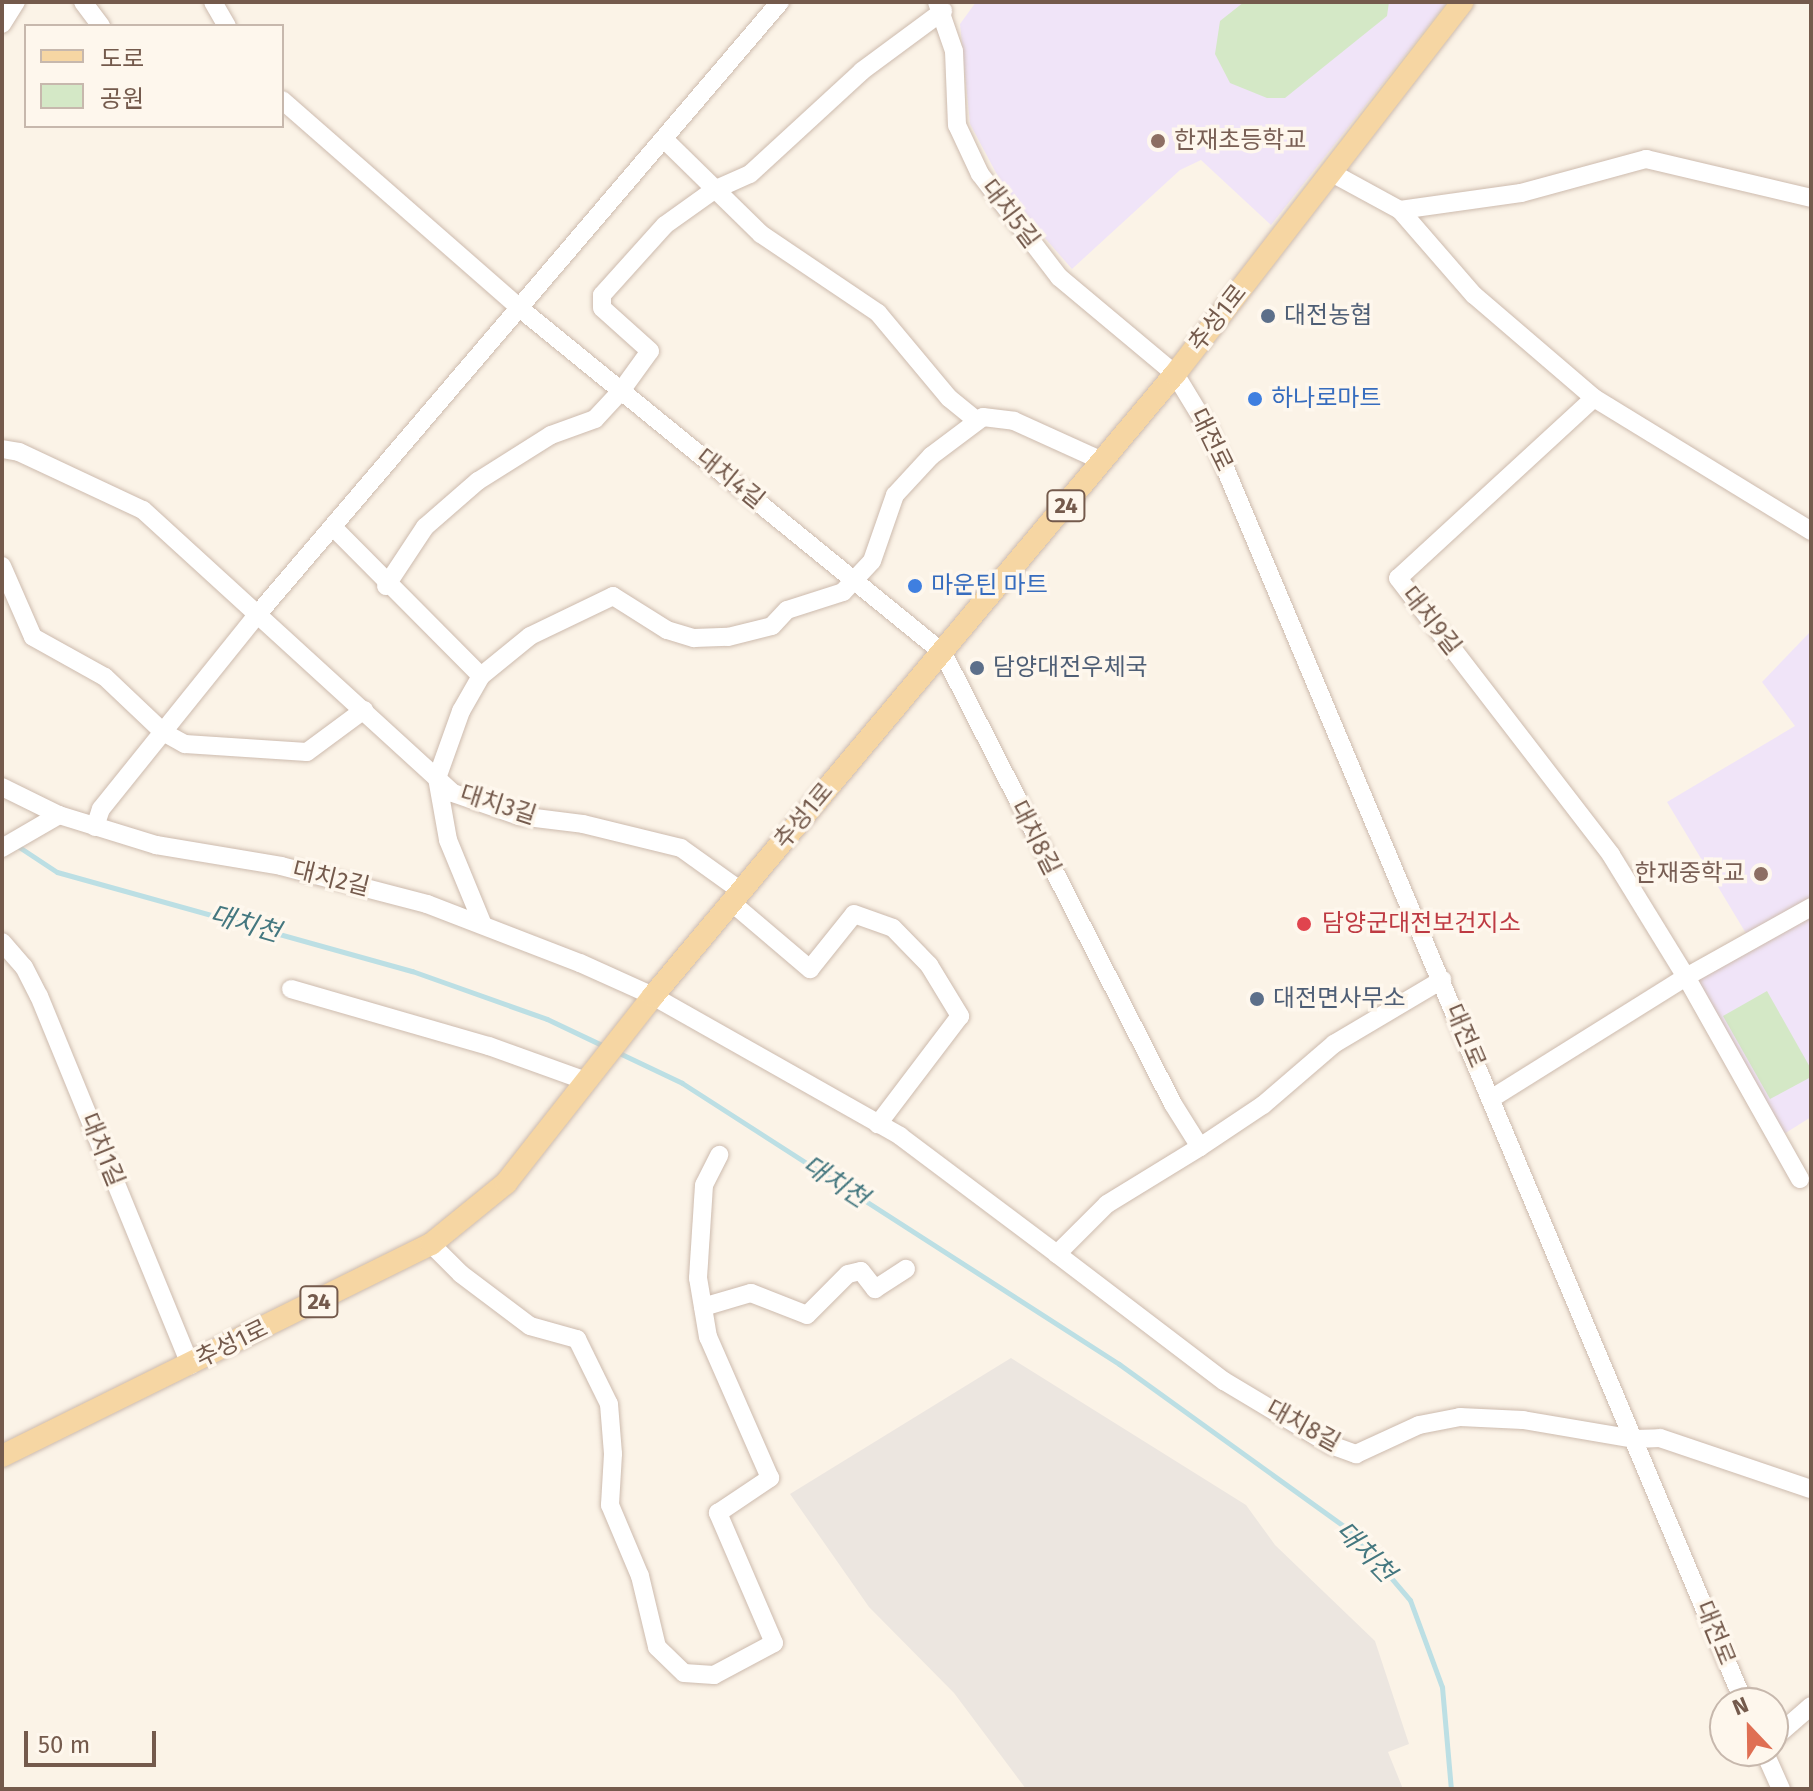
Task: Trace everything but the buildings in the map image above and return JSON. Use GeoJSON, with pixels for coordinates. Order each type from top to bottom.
{"type":"FeatureCollection","features":[{"type":"Feature","properties":{"kind":"main road","name":"추성1로"},"geometry":{"type":"LineString","coordinates":[[2,1456],[431,1244],[506,1183],[653,996],[1175,374],[1462,2]]}},
{"type":"Feature","properties":{"kind":"street"},"geometry":{"type":"LineString","coordinates":[[2,24],[16,2]]}},
{"type":"Feature","properties":{"kind":"street"},"geometry":{"type":"LineString","coordinates":[[83,2],[100,24]]}},
{"type":"Feature","properties":{"kind":"street"},"geometry":{"type":"LineString","coordinates":[[213,2],[226,24]]}},
{"type":"Feature","properties":{"kind":"street"},"geometry":{"type":"LineString","coordinates":[[95,827],[101,809],[257,615],[517,306],[780,2]]}},
{"type":"Feature","properties":{"kind":"street"},"geometry":{"type":"LineString","coordinates":[[386,586],[425,527],[478,481],[551,435],[595,419],[621,391],[650,351],[602,308],[602,295],[665,225],[714,190],[750,174],[862,71],[940,7]]}},
{"type":"Feature","properties":{"kind":"street","name":"대치5길"},"geometry":{"type":"LineString","coordinates":[[940,7],[954,51],[957,125],[980,174],[1059,277],[1175,374]]}},
{"type":"Feature","properties":{"kind":"street","name":"대치4길"},"geometry":{"type":"LineString","coordinates":[[284,102],[517,306],[943,653]]}},
{"type":"Feature","properties":{"kind":"street"},"geometry":{"type":"LineString","coordinates":[[664,139],[714,190],[787,255],[878,313],[949,398],[977,421]]}},
{"type":"Feature","properties":{"kind":"street"},"geometry":{"type":"LineString","coordinates":[[1400,210],[1521,193],[1646,159],[1662,159],[1811,198]]}},
{"type":"Feature","properties":{"kind":"street"},"geometry":{"type":"LineString","coordinates":[[1332,173],[1400,210],[1474,295],[1594,398],[1811,531]]}},
{"type":"Feature","properties":{"kind":"street","name":"대전로"},"geometry":{"type":"LineString","coordinates":[[1175,374],[1209,430],[1737,1687]]}},
{"type":"Feature","properties":{"kind":"street","name":"대치9길"},"geometry":{"type":"LineString","coordinates":[[1594,398],[1398,578],[1611,855],[1686,977]]}},
{"type":"Feature","properties":{"kind":"street"},"geometry":{"type":"LineString","coordinates":[[483,925],[448,840],[437,778],[461,711],[481,676],[530,636],[613,596],[667,630],[694,638],[728,637],[772,626],[787,610],[857,582],[872,561],[895,495],[931,456],[977,421],[998,416],[1014,421],[1102,461]]}},
{"type":"Feature","properties":{"kind":"street","name":"대치3길"},"geometry":{"type":"LineString","coordinates":[[2,449],[19,452],[143,510],[453,793],[519,816],[583,824],[681,848],[810,969],[854,914],[893,928],[929,965],[960,1016],[878,1124]]}},
{"type":"Feature","properties":{"kind":"street"},"geometry":{"type":"LineString","coordinates":[[333,527],[386,586],[481,676]]}},
{"type":"Feature","properties":{"kind":"street"},"geometry":{"type":"LineString","coordinates":[[2,566],[33,637],[105,677],[163,732],[185,744],[307,752],[364,710]]}},
{"type":"Feature","properties":{"kind":"street","name":"대치8길"},"geometry":{"type":"LineString","coordinates":[[943,653],[1173,1104],[1200,1147]]}},
{"type":"Feature","properties":{"kind":"street","name":"대치2길"},"geometry":{"type":"LineString","coordinates":[[2,787],[59,815],[156,845],[281,866],[427,904],[653,996]]}},
{"type":"Feature","properties":{"kind":"street"},"geometry":{"type":"LineString","coordinates":[[2,848],[59,815]]}},
{"type":"Feature","properties":{"kind":"street"},"geometry":{"type":"LineString","coordinates":[[1491,1099],[1686,977],[1811,907]]}},
{"type":"Feature","properties":{"kind":"street","name":"대치1길"},"geometry":{"type":"LineString","coordinates":[[2,942],[24,967],[39,996],[190,1365]]}},
{"type":"Feature","properties":{"kind":"street"},"geometry":{"type":"LineString","coordinates":[[1686,977],[1800,1179]]}},
{"type":"Feature","properties":{"kind":"street"},"geometry":{"type":"LineString","coordinates":[[1057,1254],[1107,1204],[1263,1105],[1334,1044],[1442,980]]}},
{"type":"Feature","properties":{"kind":"street"},"geometry":{"type":"LineString","coordinates":[[291,989],[489,1046],[586,1081]]}},
{"type":"Feature","properties":{"kind":"street","name":"대치8길"},"geometry":{"type":"LineString","coordinates":[[653,996],[878,1124],[1224,1381],[1331,1445],[1356,1454],[1419,1425],[1460,1417],[1523,1420],[1635,1439]]}},
{"type":"Feature","properties":{"kind":"street"},"geometry":{"type":"LineString","coordinates":[[431,1244],[530,1326],[577,1339],[609,1404],[613,1454],[610,1505],[640,1576],[657,1647],[684,1673],[714,1675],[774,1643],[718,1513],[770,1478],[708,1337],[698,1278],[704,1185],[719,1155]]}},
{"type":"Feature","properties":{"kind":"street"},"geometry":{"type":"LineString","coordinates":[[703,1307],[751,1293],[807,1315],[848,1274],[861,1271],[875,1289],[906,1269]]}},
{"type":"Feature","properties":{"kind":"street"},"geometry":{"type":"LineString","coordinates":[[1635,1439],[1660,1438],[1811,1489]]}},
{"type":"Feature","properties":{"kind":"street"},"geometry":{"type":"LineString","coordinates":[[1789,1725],[1811,1706]]}},
{"type":"Feature","properties":{"kind":"street"},"geometry":{"type":"LineString","coordinates":[[1771,1767],[1781,1789]]}},
{"type":"Feature","properties":{"kind":"shaded area","name":"한재초등학교"},"geometry":{"type":"Polygon","coordinates":[[[976,2],[1447,2],[1271,225],[1201,160],[1180,170],[1072,269],[1009,197],[970,124],[960,24],[976,2]]]}},
{"type":"Feature","properties":{"kind":"shaded area","name":"한재중학교"},"geometry":{"type":"Polygon","coordinates":[[[1811,631],[1811,1117],[1784,1134],[1696,978],[1753,945],[1667,802],[1795,726],[1762,682],[1811,631]]]}},
{"type":"Feature","properties":{"kind":"shaded area"},"geometry":{"type":"Polygon","coordinates":[[[1011,1358],[1246,1505],[1275,1545],[1375,1641],[1409,1744],[1388,1752],[1403,1789],[1026,1789],[954,1693],[869,1607],[790,1494],[1011,1358]]]}},
{"type":"Feature","properties":{"kind":"green space"},"geometry":{"type":"Polygon","coordinates":[[[1244,2],[1389,2],[1387,16],[1285,98],[1267,98],[1230,83],[1215,54],[1220,21],[1244,2]]]}},
{"type":"Feature","properties":{"kind":"green space"},"geometry":{"type":"Polygon","coordinates":[[[1767,991],[1811,1069],[1811,1077],[1770,1099],[1723,1016],[1767,991]]]}},
{"type":"Feature","properties":{"kind":"waterway","name":"대치천"},"geometry":{"type":"LineString","coordinates":[[16,845],[57,872],[412,971],[547,1019],[606,1047]]}},
{"type":"Feature","properties":{"kind":"waterway","name":"대치천"},"geometry":{"type":"LineString","coordinates":[[615,1051],[682,1083],[1119,1364],[1353,1533],[1410,1600],[1442,1687],[1451,1789]]}},
{"type":"Feature","properties":{"kind":"place","name":"한재초등학교"},"geometry":{"type":"Point","coordinates":[1158,141]}},
{"type":"Feature","properties":{"kind":"place","name":"대전농협"},"geometry":{"type":"Point","coordinates":[1268,316]}},
{"type":"Feature","properties":{"kind":"place","name":"하나로마트"},"geometry":{"type":"Point","coordinates":[1255,399]}},
{"type":"Feature","properties":{"kind":"place","name":"마운틴 마트"},"geometry":{"type":"Point","coordinates":[915,586]}},
{"type":"Feature","properties":{"kind":"place","name":"담양대전우체국"},"geometry":{"type":"Point","coordinates":[977,668]}},
{"type":"Feature","properties":{"kind":"place","name":"한재중학교"},"geometry":{"type":"Point","coordinates":[1761,874]}},
{"type":"Feature","properties":{"kind":"place","name":"담양군대전보건지소"},"geometry":{"type":"Point","coordinates":[1304,924]}},
{"type":"Feature","properties":{"kind":"place","name":"대전면사무소"},"geometry":{"type":"Point","coordinates":[1257,999]}}]}
